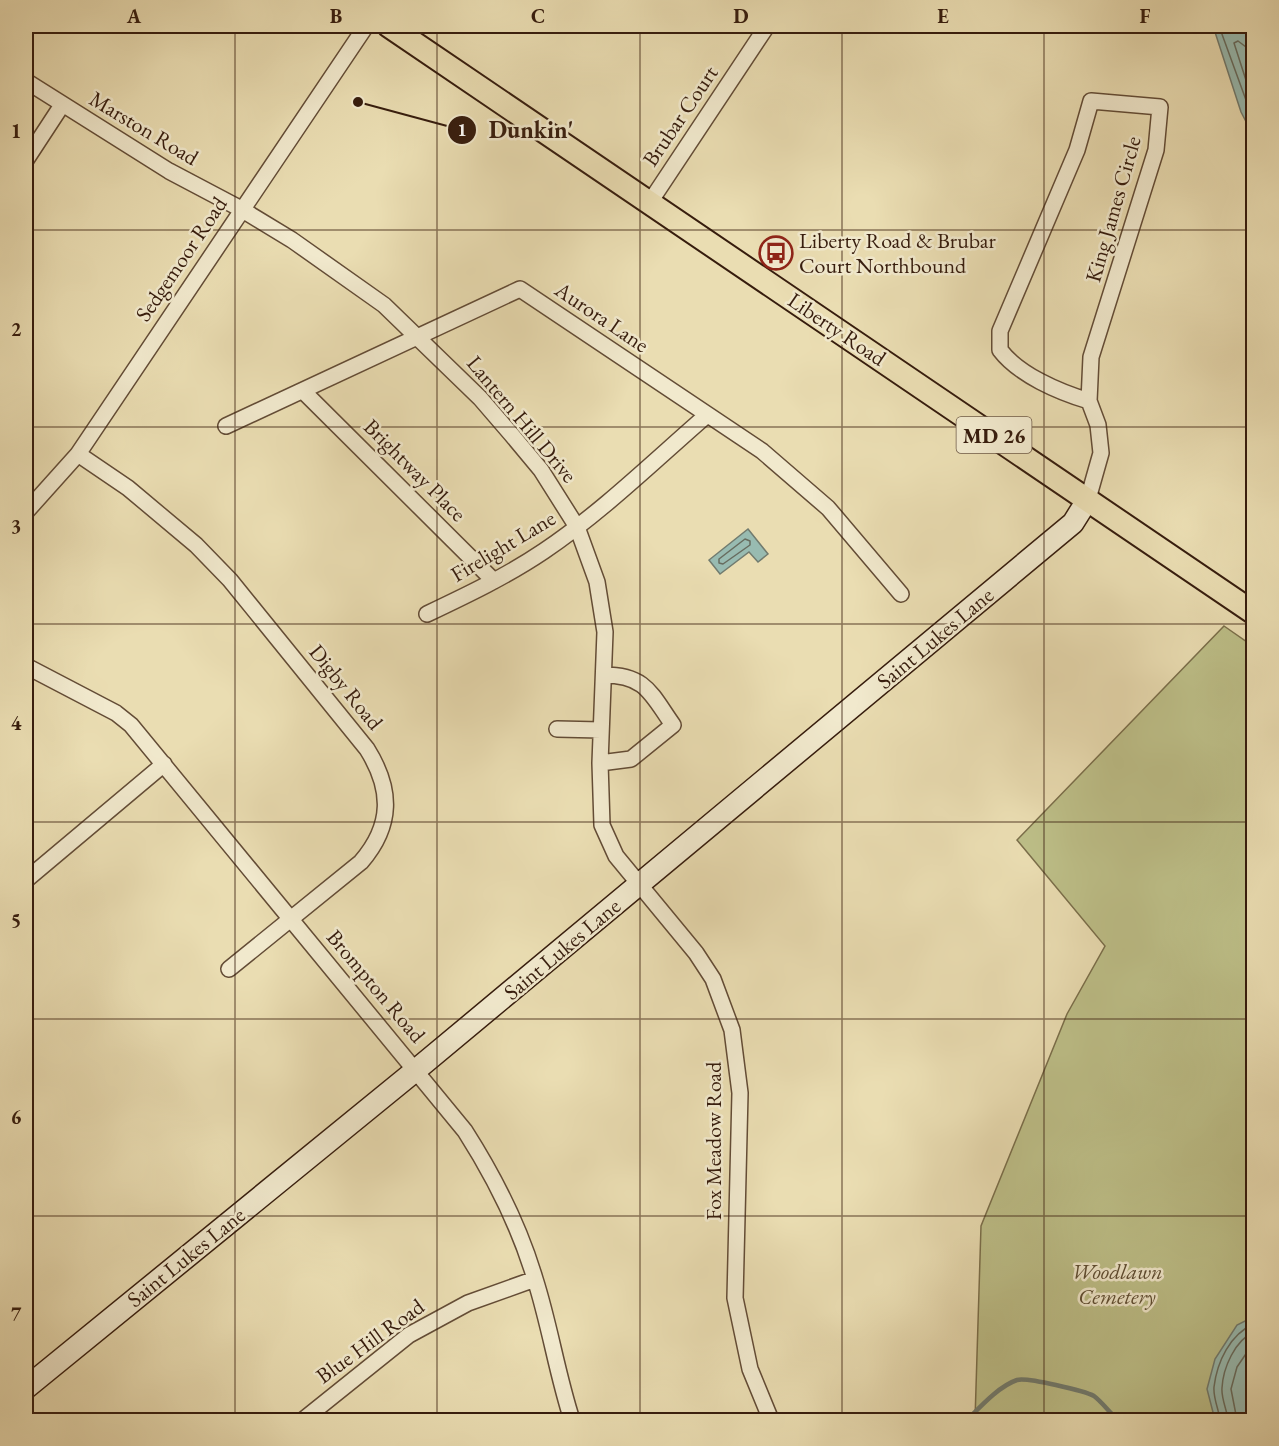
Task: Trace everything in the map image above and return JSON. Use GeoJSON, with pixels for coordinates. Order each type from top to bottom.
{"type":"FeatureCollection","features":[{"type":"Feature","properties":{"kind":"main road","name":"Liberty Road"},"geometry":{"type":"LineString","coordinates":[[389,26],[1254,613]]}},
{"type":"Feature","properties":{"kind":"street","name":"Sedgemoor Road"},"geometry":{"type":"LineString","coordinates":[[26,512],[78,454],[366,26]]}},
{"type":"Feature","properties":{"kind":"street","name":"Brubar Court"},"geometry":{"type":"LineString","coordinates":[[650,202],[767,26]]}},
{"type":"Feature","properties":{"kind":"street","name":"Marston Road"},"geometry":{"type":"LineString","coordinates":[[26,81],[169,171],[241,209]]}},
{"type":"Feature","properties":{"kind":"street","name":"King James Circle"},"geometry":{"type":"LineString","coordinates":[[1088,499],[1101,453],[1098,425],[1089,401],[1091,357],[1156,150],[1160,107],[1091,100],[1077,150],[1000,331],[1000,350],[1012,363],[1067,394],[1089,401]]}},
{"type":"Feature","properties":{"kind":"street"},"geometry":{"type":"LineString","coordinates":[[26,160],[62,105]]}},
{"type":"Feature","properties":{"kind":"street","name":"Lantern Hill Drive"},"geometry":{"type":"LineString","coordinates":[[241,209],[338,271],[384,305],[418,337],[480,398],[511,434],[541,470],[577,527],[590,556],[602,603],[605,632],[600,763],[602,825],[616,856],[639,885]]}},
{"type":"Feature","properties":{"kind":"street","name":"Aurora Lane"},"geometry":{"type":"LineString","coordinates":[[226,426],[520,289],[762,451],[828,508],[901,594]]}},
{"type":"Feature","properties":{"kind":"street","name":"Brightway Place"},"geometry":{"type":"LineString","coordinates":[[303,391],[494,581]]}},
{"type":"Feature","properties":{"kind":"street","name":"Firelight Lane"},"geometry":{"type":"LineString","coordinates":[[427,614],[494,581],[577,527],[707,415]]}},
{"type":"Feature","properties":{"kind":"street","name":"Digby Road"},"geometry":{"type":"LineString","coordinates":[[78,454],[163,516],[223,573],[367,748],[377,765],[386,795],[382,829],[375,846],[361,862],[229,969]]}},
{"type":"Feature","properties":{"kind":"street","name":"Saint Lukes Lane"},"geometry":{"type":"LineString","coordinates":[[26,1388],[416,1070],[1073,523],[1088,499]]}},
{"type":"Feature","properties":{"kind":"street","name":"Brompton Road"},"geometry":{"type":"LineString","coordinates":[[26,666],[116,713],[137,732],[465,1131],[489,1168],[507,1202],[535,1279],[572,1420]]}},
{"type":"Feature","properties":{"kind":"street"},"geometry":{"type":"LineString","coordinates":[[600,763],[631,759],[673,725],[645,686],[635,678],[623,675],[604,675]]}},
{"type":"Feature","properties":{"kind":"street"},"geometry":{"type":"LineString","coordinates":[[557,729],[602,730]]}},
{"type":"Feature","properties":{"kind":"street"},"geometry":{"type":"LineString","coordinates":[[26,880],[164,764]]}},
{"type":"Feature","properties":{"kind":"street","name":"Fox Meadow Road"},"geometry":{"type":"LineString","coordinates":[[639,885],[696,953],[713,979],[732,1030],[740,1093],[735,1298],[750,1369],[771,1420]]}},
{"type":"Feature","properties":{"kind":"street","name":"Blue Hill Road"},"geometry":{"type":"LineString","coordinates":[[303,1420],[409,1335],[468,1304],[535,1279]]}},
{"type":"Feature","properties":{"kind":"green space","name":"Woodlawn Cemetery"},"geometry":{"type":"Polygon","coordinates":[[[1224,626],[1254,647],[1253,1420],[975,1420],[981,1226],[1067,1014],[1105,946],[1017,840],[1224,626]]]}},
{"type":"Feature","properties":{"kind":"water"},"geometry":{"type":"Polygon","coordinates":[[[1213,26],[1248,26],[1253,44],[1253,135],[1241,112],[1213,26]]]}},
{"type":"Feature","properties":{"kind":"water"},"geometry":{"type":"Polygon","coordinates":[[[748,529],[768,554],[758,562],[749,552],[720,574],[709,560],[748,529]]]}},
{"type":"Feature","properties":{"kind":"water"},"geometry":{"type":"Polygon","coordinates":[[[1253,1317],[1253,1420],[1215,1420],[1207,1389],[1215,1359],[1237,1325],[1253,1317]]]}},
{"type":"Feature","properties":{"kind":"waterway"},"geometry":{"type":"LineString","coordinates":[[967,1420],[990,1397],[1017,1380],[1056,1385],[1094,1396],[1117,1419],[1149,1420]]}},
{"type":"Feature","properties":{"kind":"place","name":"Dunkin'"},"geometry":{"type":"Point","coordinates":[358,102]}},
{"type":"Feature","properties":{"kind":"place","name":"Liberty Road & Brubar Court Northbound"},"geometry":{"type":"Point","coordinates":[776,253]}}]}
